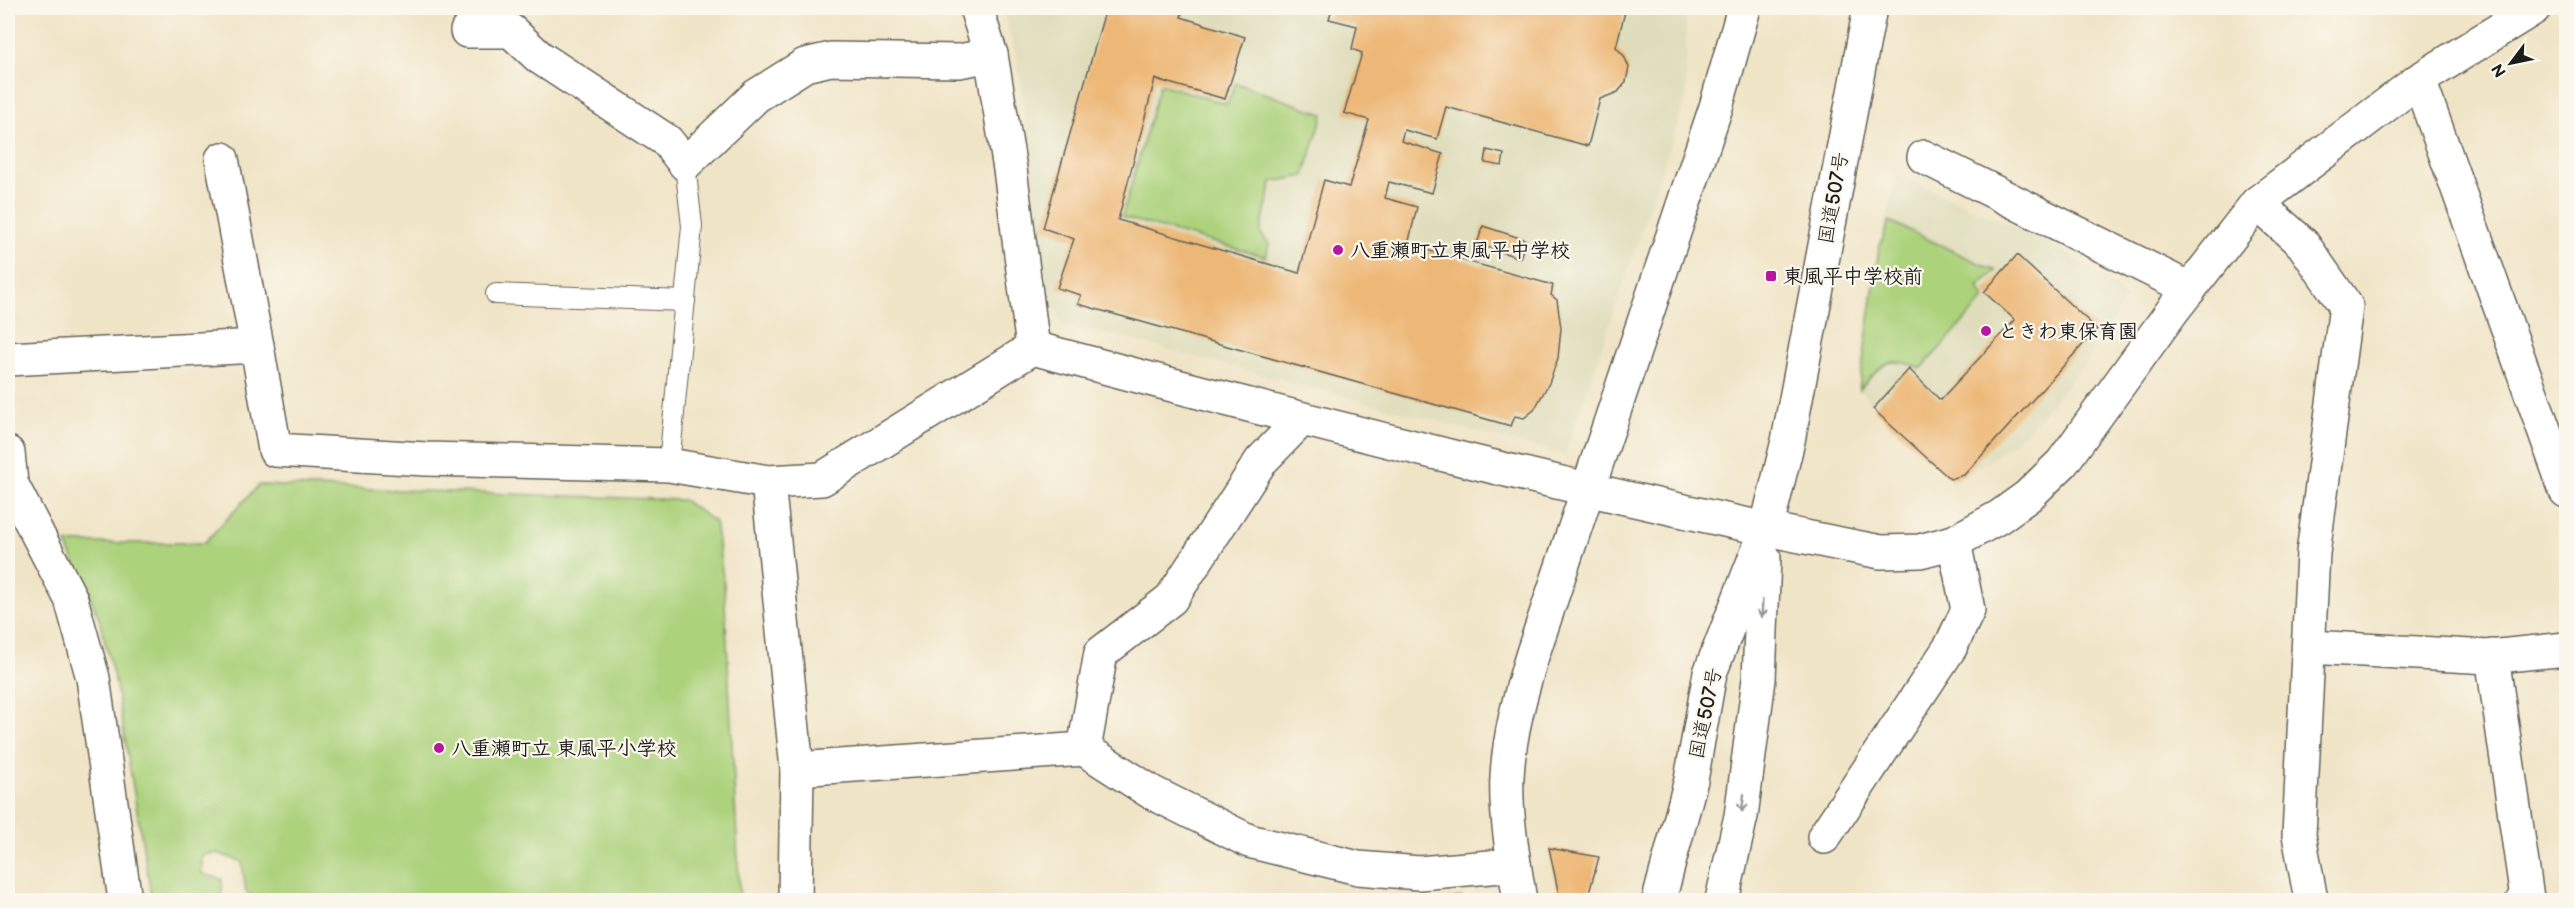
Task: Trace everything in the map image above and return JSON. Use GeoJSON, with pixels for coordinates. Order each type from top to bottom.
{"type":"FeatureCollection","features":[{"type":"Feature","properties":{"kind":"main road"},"geometry":{"type":"LineString","coordinates":[[976,8],[991,55],[1010,169],[1033,348]]}},
{"type":"Feature","properties":{"kind":"main road"},"geometry":{"type":"LineString","coordinates":[[1520,900],[1514,865],[1506,779],[1515,714],[1587,489],[1716,107],[1744,8]]}},
{"type":"Feature","properties":{"kind":"main road","name":"国道507号"},"geometry":{"type":"LineString","coordinates":[[1659,900],[1691,780],[1710,673],[1766,530],[1795,406],[1870,8]]}},
{"type":"Feature","properties":{"kind":"main road"},"geometry":{"type":"LineString","coordinates":[[222,159],[275,450],[426,459],[669,465],[768,482],[822,479],[1033,348],[1301,420],[1766,530],[1881,552],[1920,550],[1954,542],[1999,517],[2028,496],[2062,463],[2190,289],[2257,203],[2419,80],[2534,8]]}},
{"type":"Feature","properties":{"kind":"main road"},"geometry":{"type":"LineString","coordinates":[[467,31],[511,31],[539,57],[666,141],[685,164],[756,96],[804,65],[831,59],[959,61],[991,55]]}},
{"type":"Feature","properties":{"kind":"main road"},"geometry":{"type":"LineString","coordinates":[[2419,80],[2566,491]]}},
{"type":"Feature","properties":{"kind":"main road"},"geometry":{"type":"LineString","coordinates":[[1924,157],[2190,289]]}},
{"type":"Feature","properties":{"kind":"main road"},"geometry":{"type":"LineString","coordinates":[[2257,203],[2303,244],[2346,306],[2313,553],[2299,835],[2311,900]]}},
{"type":"Feature","properties":{"kind":"main road"},"geometry":{"type":"LineString","coordinates":[[8,359],[257,346]]}},
{"type":"Feature","properties":{"kind":"main road"},"geometry":{"type":"LineString","coordinates":[[1084,748],[1101,653],[1171,599],[1261,461],[1301,420]]}},
{"type":"Feature","properties":{"kind":"main road"},"geometry":{"type":"LineString","coordinates":[[8,453],[11,483],[70,599],[93,678],[125,900]]}},
{"type":"Feature","properties":{"kind":"main road"},"geometry":{"type":"LineString","coordinates":[[768,482],[797,769],[795,900]]}},
{"type":"Feature","properties":{"kind":"main road","name":"国道507号"},"geometry":{"type":"LineString","coordinates":[[1722,900],[1741,816],[1759,679],[1766,530]]}},
{"type":"Feature","properties":{"kind":"main road"},"geometry":{"type":"LineString","coordinates":[[1824,837],[1951,646],[1968,610],[1954,542]]}},
{"type":"Feature","properties":{"kind":"main road"},"geometry":{"type":"LineString","coordinates":[[2308,647],[2492,656],[2566,649]]}},
{"type":"Feature","properties":{"kind":"main road"},"geometry":{"type":"LineString","coordinates":[[2492,656],[2527,898],[2523,900]]}},
{"type":"Feature","properties":{"kind":"main road"},"geometry":{"type":"LineString","coordinates":[[797,769],[1084,748],[1151,792],[1249,841],[1358,868],[1419,873],[1514,865]]}},
{"type":"Feature","properties":{"kind":"lane"},"geometry":{"type":"LineString","coordinates":[[669,465],[692,226],[685,164]]}},
{"type":"Feature","properties":{"kind":"lane"},"geometry":{"type":"LineString","coordinates":[[496,294],[685,301]]}},
{"type":"Feature","properties":{"kind":"shaded area","name":"八重瀬町立東風平中学校"},"geometry":{"type":"Polygon","coordinates":[[[1002,8],[1686,8],[1686,99],[1565,455],[1116,336],[1063,325],[1046,290],[1018,62],[1002,8]]]}},
{"type":"Feature","properties":{"kind":"shaded area","name":"ときわ東保育園"},"geometry":{"type":"Polygon","coordinates":[[[1897,175],[2056,245],[2112,284],[2126,299],[2084,365],[2026,432],[1989,461],[1952,483],[1859,390],[1879,249],[1897,175]]]}},
{"type":"Feature","properties":{"kind":"green space"},"geometry":{"type":"Polygon","coordinates":[[[1236,83],[1323,114],[1304,176],[1272,182],[1260,233],[1269,244],[1266,257],[1122,217],[1160,84],[1227,104],[1236,83]]]}},
{"type":"Feature","properties":{"kind":"green space"},"geometry":{"type":"Polygon","coordinates":[[[1889,221],[1996,271],[1978,287],[1984,299],[1921,369],[1900,362],[1886,364],[1859,390],[1879,249],[1889,221]]]}},
{"type":"Feature","properties":{"kind":"green space","name":"八重瀬町立 東風平小学校"},"geometry":{"type":"Polygon","coordinates":[[[259,485],[683,500],[715,522],[724,584],[740,900],[260,900],[246,892],[242,862],[217,853],[202,855],[202,874],[222,879],[222,900],[152,900],[116,686],[99,618],[66,543],[204,543],[259,485]]]}},
{"type":"Feature","properties":{"kind":"building"},"geometry":{"type":"Polygon","coordinates":[[[1106,8],[1184,8],[1181,17],[1245,37],[1225,99],[1155,79],[1118,220],[1299,273],[1324,180],[1349,187],[1369,120],[1344,113],[1362,53],[1352,49],[1357,26],[1329,19],[1332,8],[1626,8],[1616,47],[1624,56],[1629,67],[1626,82],[1618,92],[1600,99],[1588,146],[1446,107],[1437,139],[1404,130],[1401,141],[1443,154],[1432,193],[1389,182],[1385,198],[1417,207],[1408,245],[1553,285],[1551,295],[1557,300],[1561,328],[1558,358],[1549,383],[1534,410],[1524,418],[1515,416],[1511,426],[1078,304],[1081,295],[1057,288],[1074,239],[1043,228],[1106,8]]]}},
{"type":"Feature","properties":{"kind":"building"},"geometry":{"type":"Polygon","coordinates":[[[1487,150],[1504,154],[1502,166],[1485,163],[1487,150]]]}},
{"type":"Feature","properties":{"kind":"building"},"geometry":{"type":"Polygon","coordinates":[[[1483,226],[1526,240],[1520,258],[1477,244],[1483,226]]]}},
{"type":"Feature","properties":{"kind":"building"},"geometry":{"type":"Polygon","coordinates":[[[2017,255],[2097,329],[1964,475],[1950,479],[1873,409],[1909,369],[1940,400],[2015,320],[1984,292],[2017,255]]]}},
{"type":"Feature","properties":{"kind":"building"},"geometry":{"type":"Polygon","coordinates":[[[1549,848],[1599,857],[1587,900],[1560,900],[1549,848]]]}},
{"type":"Feature","properties":{"kind":"building"},"geometry":{"type":"Polygon","coordinates":[[[1462,895],[1463,900],[1444,900],[1462,895]]]}},
{"type":"Feature","properties":{"kind":"place","name":"八重瀬町立東風平中学校"},"geometry":{"type":"Point","coordinates":[1338,250]}},
{"type":"Feature","properties":{"kind":"place","name":"東風平中学校前"},"geometry":{"type":"Point","coordinates":[1771,276]}},
{"type":"Feature","properties":{"kind":"place","name":"ときわ東保育園"},"geometry":{"type":"Point","coordinates":[1986,331]}},
{"type":"Feature","properties":{"kind":"place","name":"八重瀬町立 東風平小学校"},"geometry":{"type":"Point","coordinates":[439,748]}}]}
